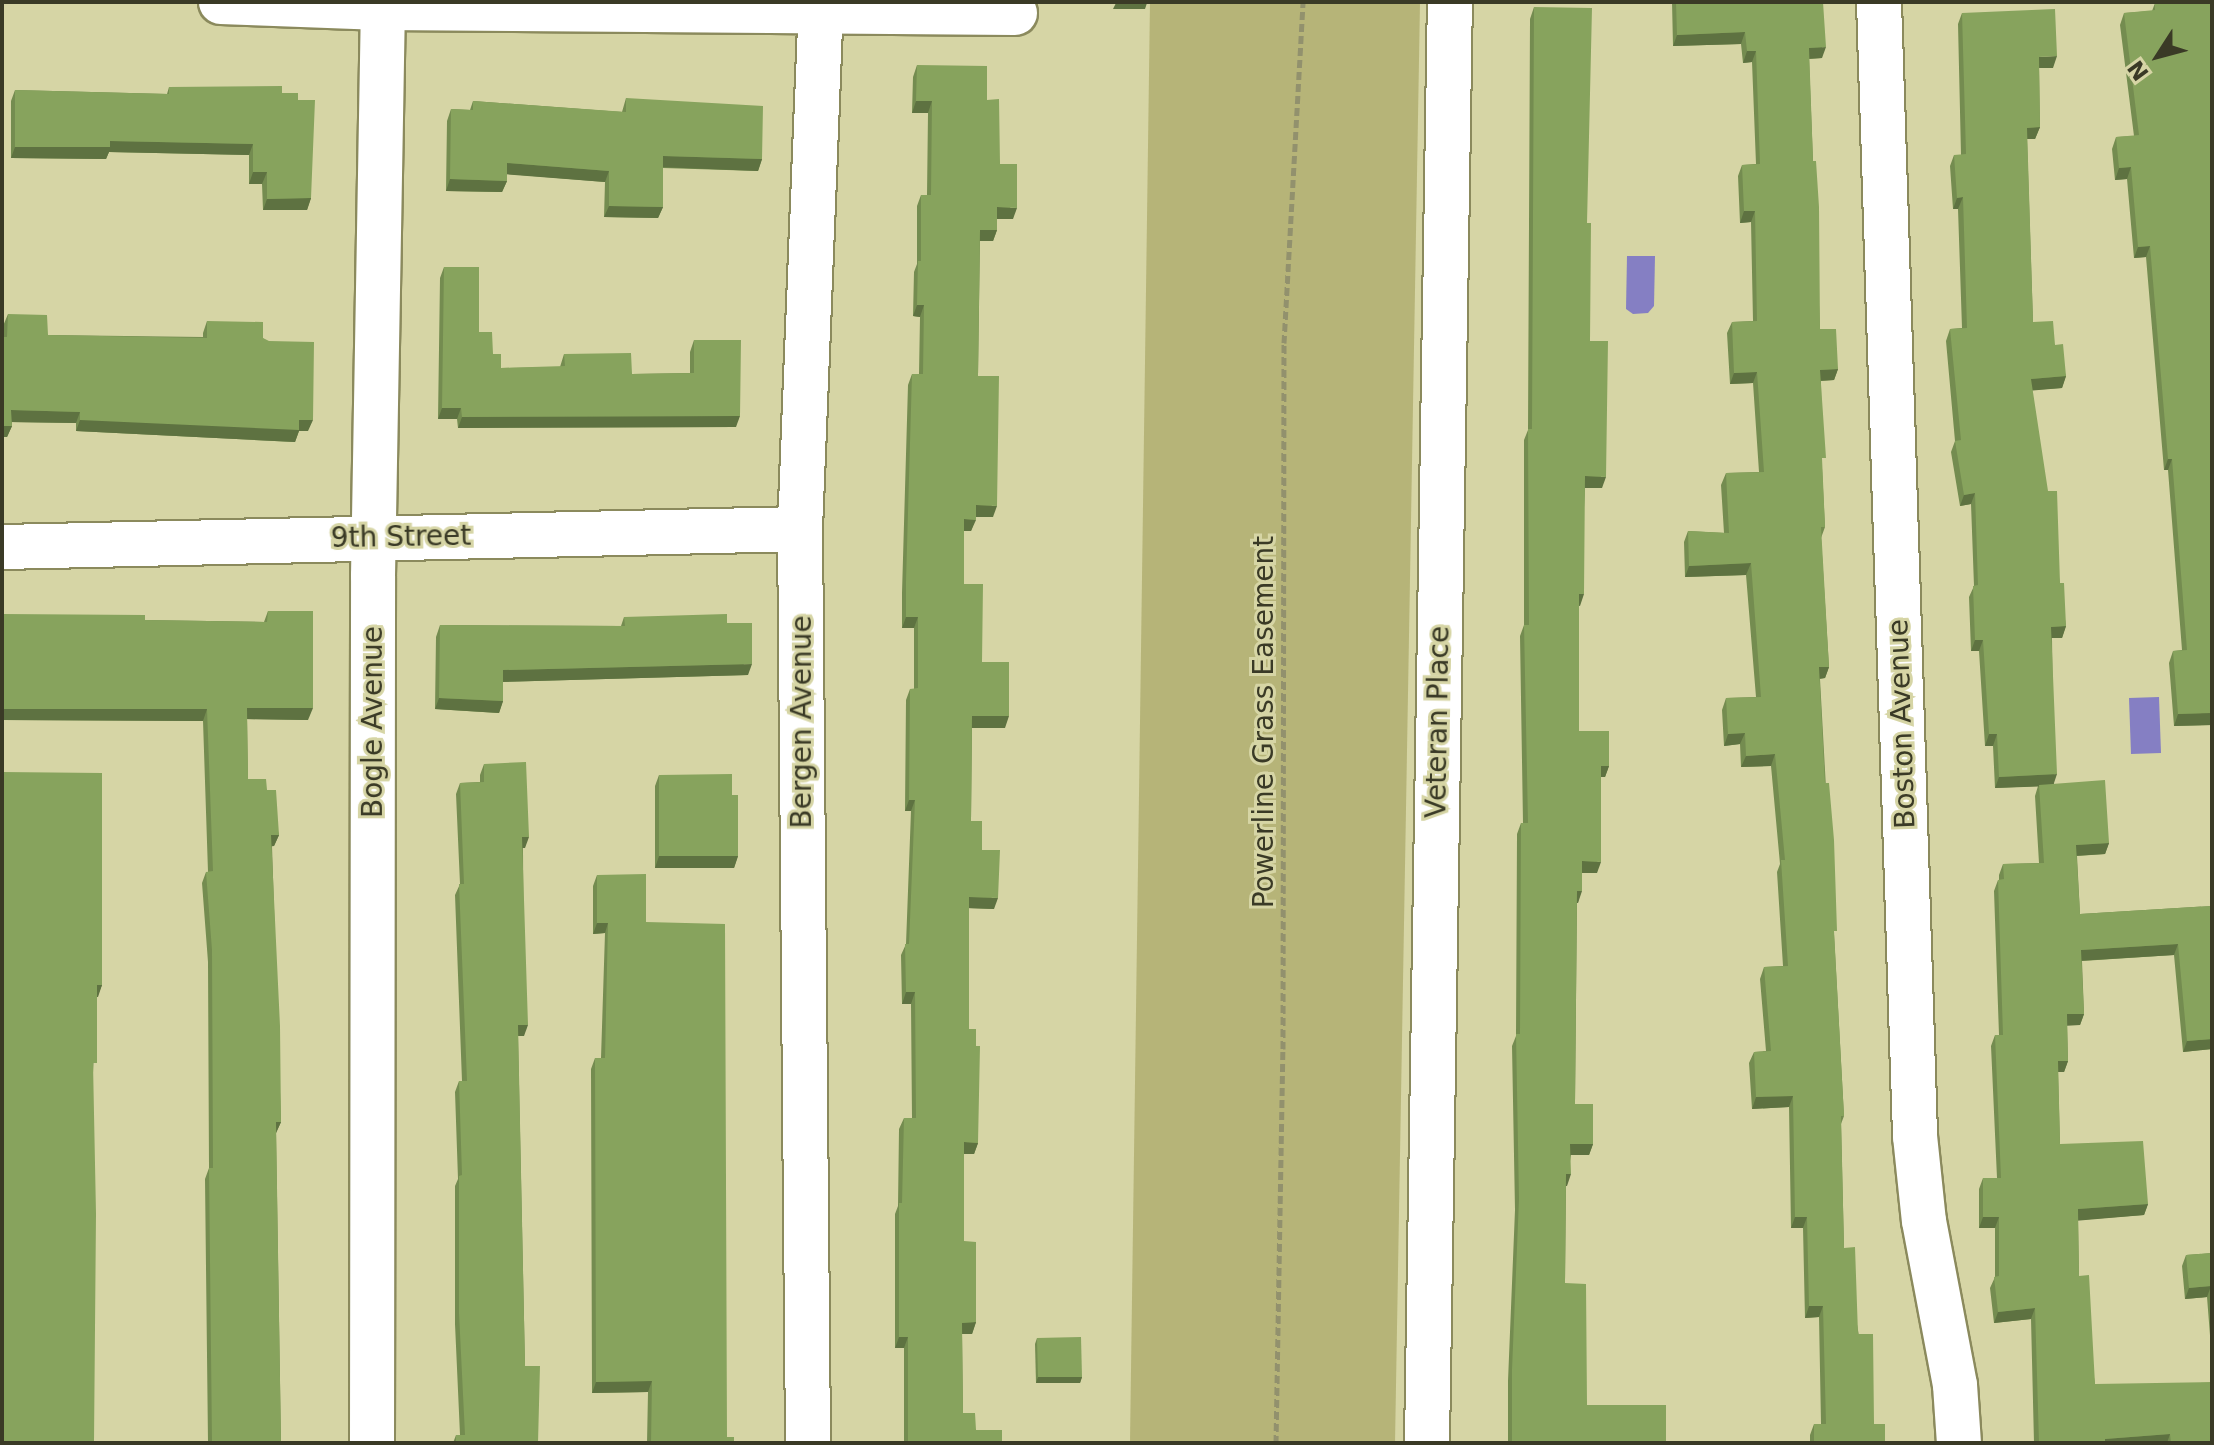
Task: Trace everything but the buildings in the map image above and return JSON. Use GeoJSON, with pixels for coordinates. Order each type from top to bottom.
{"type":"FeatureCollection","features":[{"type":"Feature","properties":{"kind":"street"},"geometry":{"type":"LineString","coordinates":[[221,2],[1015,13]]}},
{"type":"Feature","properties":{"kind":"street","name":"Veteran Place"},"geometry":{"type":"LineString","coordinates":[[1427,1443],[1450,2]]}},
{"type":"Feature","properties":{"kind":"street","name":"Boston Avenue"},"geometry":{"type":"LineString","coordinates":[[1879,2],[1915,1136],[1924,1221],[1955,1385],[1959,1443]]}},
{"type":"Feature","properties":{"kind":"street","name":"Bogle Avenue"},"geometry":{"type":"LineString","coordinates":[[372,1443],[374,538],[382,5]]}},
{"type":"Feature","properties":{"kind":"street","name":"Bergen Avenue"},"geometry":{"type":"LineString","coordinates":[[808,1443],[800,529],[821,8]]}},
{"type":"Feature","properties":{"kind":"street","name":"9th Street"},"geometry":{"type":"LineString","coordinates":[[2,547],[800,529]]}},
{"type":"Feature","properties":{"kind":"path","name":"Powerline Grass Easement"},"geometry":{"type":"LineString","coordinates":[[1276,1443],[1283,1033],[1284,343],[1303,2]]}},
{"type":"Feature","properties":{"kind":"shaded area"},"geometry":{"type":"Polygon","coordinates":[[[1150,2],[1420,2],[1395,1443],[1130,1443],[1150,2]]]}},
{"type":"Feature","properties":{"kind":"shaded area"},"geometry":{"type":"Polygon","coordinates":[[[1627,256],[1655,256],[1654,306],[1648,313],[1633,314],[1626,309],[1627,256]]]}},
{"type":"Feature","properties":{"kind":"shaded area"},"geometry":{"type":"Polygon","coordinates":[[[2159,697],[2161,753],[2131,754],[2129,698],[2159,697]]]}}]}
